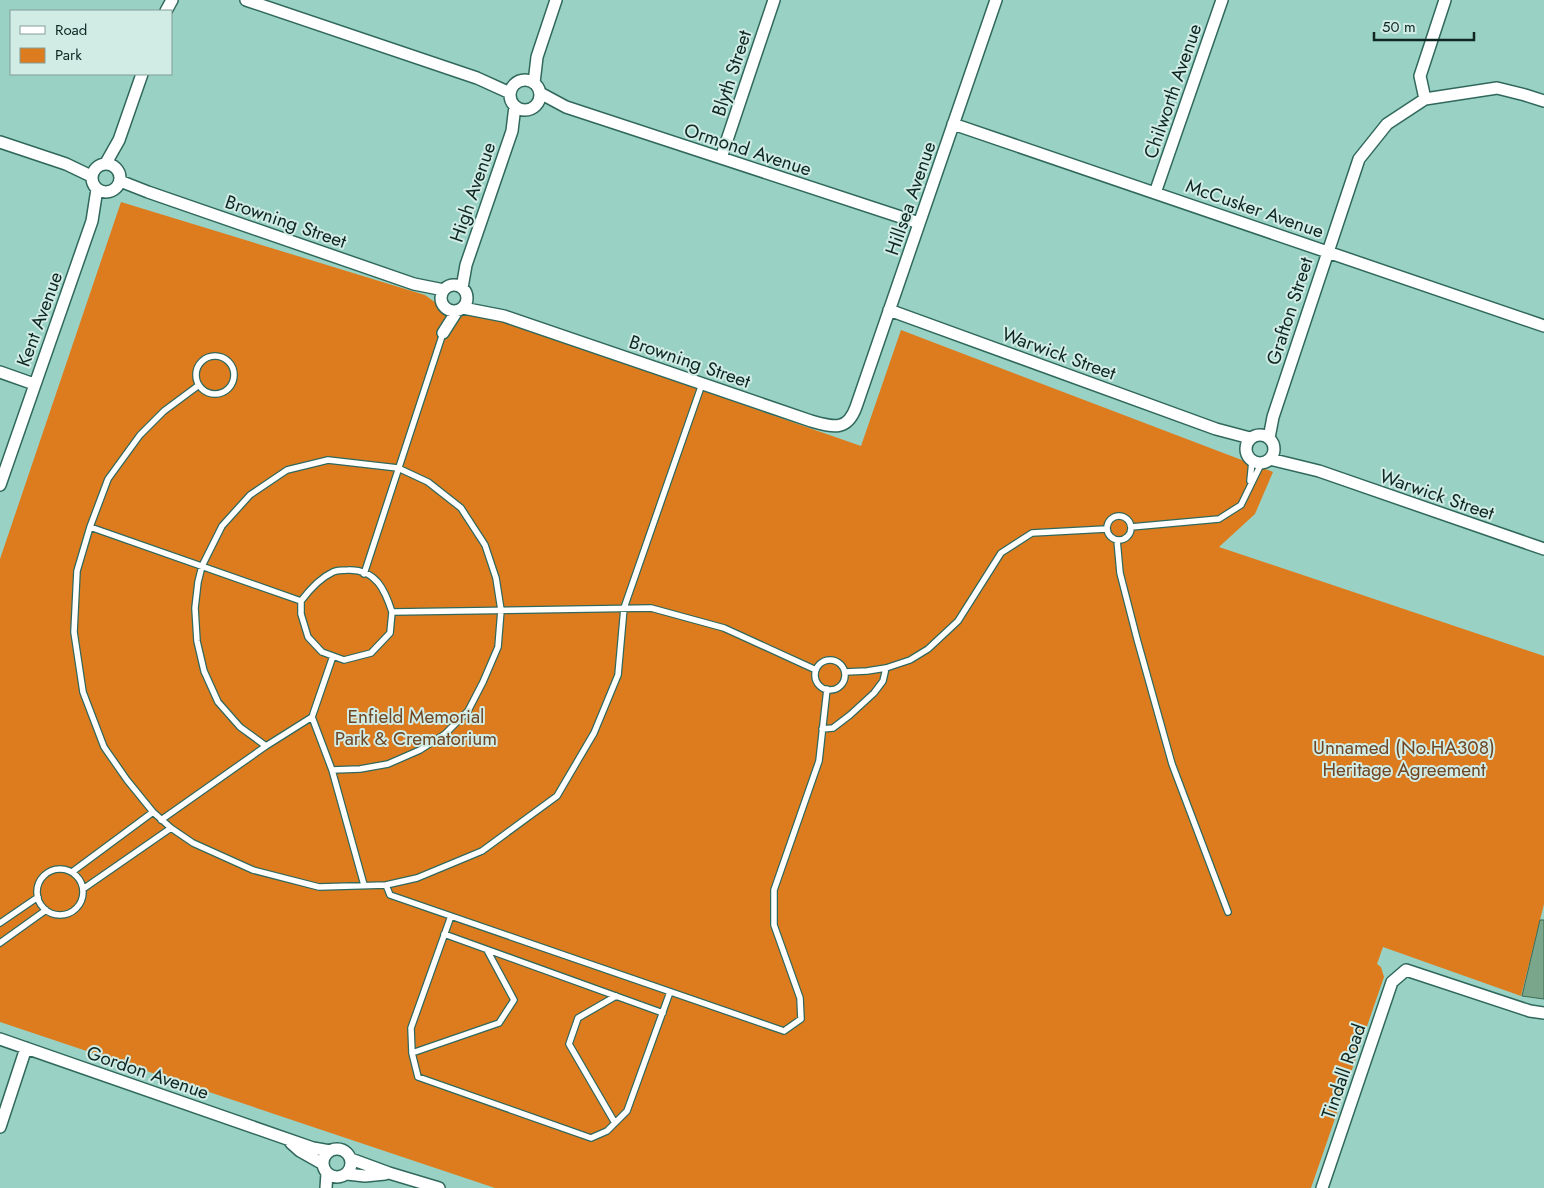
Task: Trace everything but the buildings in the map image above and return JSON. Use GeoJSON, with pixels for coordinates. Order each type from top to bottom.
{"type":"FeatureCollection","features":[{"type":"Feature","properties":{"kind":"street","name":"Ormond Avenue"},"geometry":{"type":"LineString","coordinates":[[246,0],[919,223]]}},
{"type":"Feature","properties":{"kind":"street","name":"High Avenue"},"geometry":{"type":"LineString","coordinates":[[512,131],[514,106],[520,109],[556,0]]}},
{"type":"Feature","properties":{"kind":"street","name":"Blyth Street"},"geometry":{"type":"LineString","coordinates":[[721,158],[774,0]]}},
{"type":"Feature","properties":{"kind":"street","name":"Hillsea Avenue"},"geometry":{"type":"LineString","coordinates":[[856,407],[996,0]]}},
{"type":"Feature","properties":{"kind":"street","name":"Chilworth Avenue"},"geometry":{"type":"LineString","coordinates":[[1156,193],[1222,0]]}},
{"type":"Feature","properties":{"kind":"street"},"geometry":{"type":"LineString","coordinates":[[1445,0],[1420,76],[1424,99],[1497,88],[1544,101]]}},
{"type":"Feature","properties":{"kind":"street"},"geometry":{"type":"LineString","coordinates":[[0,142],[66,164],[102,169],[120,176],[110,188],[94,186],[102,169],[119,140],[142,75]]}},
{"type":"Feature","properties":{"kind":"street","name":"High Avenue"},"geometry":{"type":"LineString","coordinates":[[460,310],[467,302],[452,294],[466,265],[526,92]]}},
{"type":"Feature","properties":{"kind":"street","name":"Grafton Street"},"geometry":{"type":"LineString","coordinates":[[1256,440],[1272,417],[1359,159],[1387,124],[1424,99]]}},
{"type":"Feature","properties":{"kind":"street","name":"McCusker Avenue"},"geometry":{"type":"LineString","coordinates":[[953,124],[1544,326]]}},
{"type":"Feature","properties":{"kind":"street","name":"Browning Street"},"geometry":{"type":"LineString","coordinates":[[110,188],[148,192],[414,284],[452,294],[504,316],[830,427],[843,425],[853,417],[856,407]]}},
{"type":"Feature","properties":{"kind":"street","name":"Kent Avenue"},"geometry":{"type":"LineString","coordinates":[[0,485],[92,221],[110,188]]}},
{"type":"Feature","properties":{"kind":"street"},"geometry":{"type":"LineString","coordinates":[[443,334],[452,294]]}},
{"type":"Feature","properties":{"kind":"street","name":"Browning Street"},"geometry":{"type":"LineString","coordinates":[[452,294],[452,312],[460,310],[504,316]]}},
{"type":"Feature","properties":{"kind":"street"},"geometry":{"type":"LineString","coordinates":[[443,334],[460,310]]}},
{"type":"Feature","properties":{"kind":"street","name":"Warwick Street"},"geometry":{"type":"LineString","coordinates":[[890,310],[1216,429],[1256,440]]}},
{"type":"Feature","properties":{"kind":"street"},"geometry":{"type":"LineString","coordinates":[[0,372],[34,384]]}},
{"type":"Feature","properties":{"kind":"street"},"geometry":{"type":"LineString","coordinates":[[1256,440],[1272,442],[1264,458],[1249,457],[1256,440]]}},
{"type":"Feature","properties":{"kind":"street","name":"Warwick Street"},"geometry":{"type":"LineString","coordinates":[[1264,458],[1318,471],[1544,549]]}},
{"type":"Feature","properties":{"kind":"street","name":"Tindall Road"},"geometry":{"type":"LineString","coordinates":[[1322,1188],[1392,982],[1406,970],[1544,1014]]}},
{"type":"Feature","properties":{"kind":"street","name":"Gordon Avenue"},"geometry":{"type":"LineString","coordinates":[[0,1038],[284,1138],[330,1152]]}},
{"type":"Feature","properties":{"kind":"street"},"geometry":{"type":"LineString","coordinates":[[0,1126],[26,1048]]}},
{"type":"Feature","properties":{"kind":"street","name":"Gordon Avenue"},"geometry":{"type":"LineString","coordinates":[[284,1138],[325,1168]]}},
{"type":"Feature","properties":{"kind":"street"},"geometry":{"type":"LineString","coordinates":[[326,1188],[326,1155],[338,1149],[346,1152],[351,1159],[439,1188]]}},
{"type":"Feature","properties":{"kind":"street"},"geometry":{"type":"LineString","coordinates":[[333,1188],[351,1167],[351,1159]]}},
{"type":"Feature","properties":{"kind":"street"},"geometry":{"type":"LineString","coordinates":[[325,1168],[334,1178],[389,1173]]}},
{"type":"Feature","properties":{"kind":"lane"},"geometry":{"type":"LineString","coordinates":[[364,574],[443,334]]}},
{"type":"Feature","properties":{"kind":"lane"},"geometry":{"type":"LineString","coordinates":[[216,355],[228,360],[232,366],[234,380],[227,390],[215,394],[203,390],[199,386],[196,372],[198,365],[203,360],[216,355]]}},
{"type":"Feature","properties":{"kind":"lane"},"geometry":{"type":"LineString","coordinates":[[199,386],[164,411],[140,435],[108,479],[90,527],[77,571],[74,632],[83,692],[104,747],[153,812],[171,828],[193,843],[253,870],[319,887],[386,885],[417,878],[482,851],[557,796],[594,733],[618,675],[624,608],[702,384]]}},
{"type":"Feature","properties":{"kind":"lane"},"geometry":{"type":"LineString","coordinates":[[1131,527],[1219,520],[1241,505],[1264,458]]}},
{"type":"Feature","properties":{"kind":"lane"},"geometry":{"type":"LineString","coordinates":[[1250,486],[1264,458]]}},
{"type":"Feature","properties":{"kind":"lane"},"geometry":{"type":"LineString","coordinates":[[266,746],[240,727],[218,702],[204,671],[198,641],[195,608],[202,566],[222,526],[250,496],[287,470],[328,460],[398,468],[428,482],[461,508],[485,545],[496,578],[501,610],[498,647],[468,711],[445,734],[420,750],[388,764],[360,769],[332,770]]}},
{"type":"Feature","properties":{"kind":"lane"},"geometry":{"type":"LineString","coordinates":[[1118,516],[1126,519],[1131,527],[1130,534],[1127,537],[1117,540],[1110,537],[1106,529],[1109,520],[1118,516]]}},
{"type":"Feature","properties":{"kind":"lane"},"geometry":{"type":"LineString","coordinates":[[90,527],[301,600]]}},
{"type":"Feature","properties":{"kind":"lane"},"geometry":{"type":"LineString","coordinates":[[845,672],[886,668],[910,660],[928,650],[958,621],[1001,553],[1032,533],[1106,529]]}},
{"type":"Feature","properties":{"kind":"lane"},"geometry":{"type":"LineString","coordinates":[[1117,540],[1120,573],[1172,764],[1228,912]]}},
{"type":"Feature","properties":{"kind":"lane"},"geometry":{"type":"LineString","coordinates":[[356,570],[375,579],[386,592],[392,612],[390,633],[371,653],[344,660],[322,652],[308,637],[301,614],[301,600],[314,584],[334,571],[356,570]]}},
{"type":"Feature","properties":{"kind":"lane"},"geometry":{"type":"LineString","coordinates":[[392,612],[651,608],[724,628],[816,670]]}},
{"type":"Feature","properties":{"kind":"lane"},"geometry":{"type":"LineString","coordinates":[[162,820],[266,746],[312,717],[333,656]]}},
{"type":"Feature","properties":{"kind":"lane"},"geometry":{"type":"LineString","coordinates":[[831,660],[840,664],[845,672],[844,679],[840,686],[834,689],[827,689],[816,681],[816,670],[822,662],[831,660]]}},
{"type":"Feature","properties":{"kind":"lane"},"geometry":{"type":"LineString","coordinates":[[822,729],[833,728],[874,693],[883,681],[886,668]]}},
{"type":"Feature","properties":{"kind":"lane"},"geometry":{"type":"LineString","coordinates":[[386,885],[390,894],[784,1031],[801,1019],[800,998],[774,925],[774,890],[819,761],[827,689]]}},
{"type":"Feature","properties":{"kind":"lane"},"geometry":{"type":"LineString","coordinates":[[312,717],[332,770],[364,885]]}},
{"type":"Feature","properties":{"kind":"lane"},"geometry":{"type":"LineString","coordinates":[[72,872],[153,812]]}},
{"type":"Feature","properties":{"kind":"lane"},"geometry":{"type":"LineString","coordinates":[[83,889],[171,828]]}},
{"type":"Feature","properties":{"kind":"lane"},"geometry":{"type":"LineString","coordinates":[[60,869],[72,872],[83,889],[82,901],[74,910],[63,915],[57,915],[46,910],[40,904],[38,897],[39,884],[47,873],[60,869]]}},
{"type":"Feature","properties":{"kind":"lane"},"geometry":{"type":"LineString","coordinates":[[0,923],[38,897]]}},
{"type":"Feature","properties":{"kind":"lane"},"geometry":{"type":"LineString","coordinates":[[0,944],[46,910]]}},
{"type":"Feature","properties":{"kind":"lane"},"geometry":{"type":"LineString","coordinates":[[451,916],[411,1028],[412,1053],[418,1077],[582,1135],[591,1138],[607,1131],[628,1111],[670,992]]}},
{"type":"Feature","properties":{"kind":"lane"},"geometry":{"type":"LineString","coordinates":[[444,934],[663,1013]]}},
{"type":"Feature","properties":{"kind":"lane"},"geometry":{"type":"LineString","coordinates":[[412,1053],[500,1023],[514,1000],[487,950]]}},
{"type":"Feature","properties":{"kind":"lane"},"geometry":{"type":"LineString","coordinates":[[615,1123],[569,1044],[578,1018],[616,996]]}},
{"type":"Feature","properties":{"kind":"green space","name":"Enfield Memorial Park & Crematorium"},"geometry":{"type":"Polygon","coordinates":[[[121,202],[425,295],[454,316],[489,316],[861,446],[901,330],[1273,472],[1255,514],[1219,547],[1544,656],[1544,904],[1521,996],[1383,947],[1377,964],[1381,967],[1384,977],[1311,1188],[495,1188],[0,1022],[0,559],[121,202]]]}},
{"type":"Feature","properties":{"kind":"park label","name":"Unnamed (No.HA308) Heritage Agreement"},"geometry":{"type":"Point","coordinates":[1404,758]}}]}
